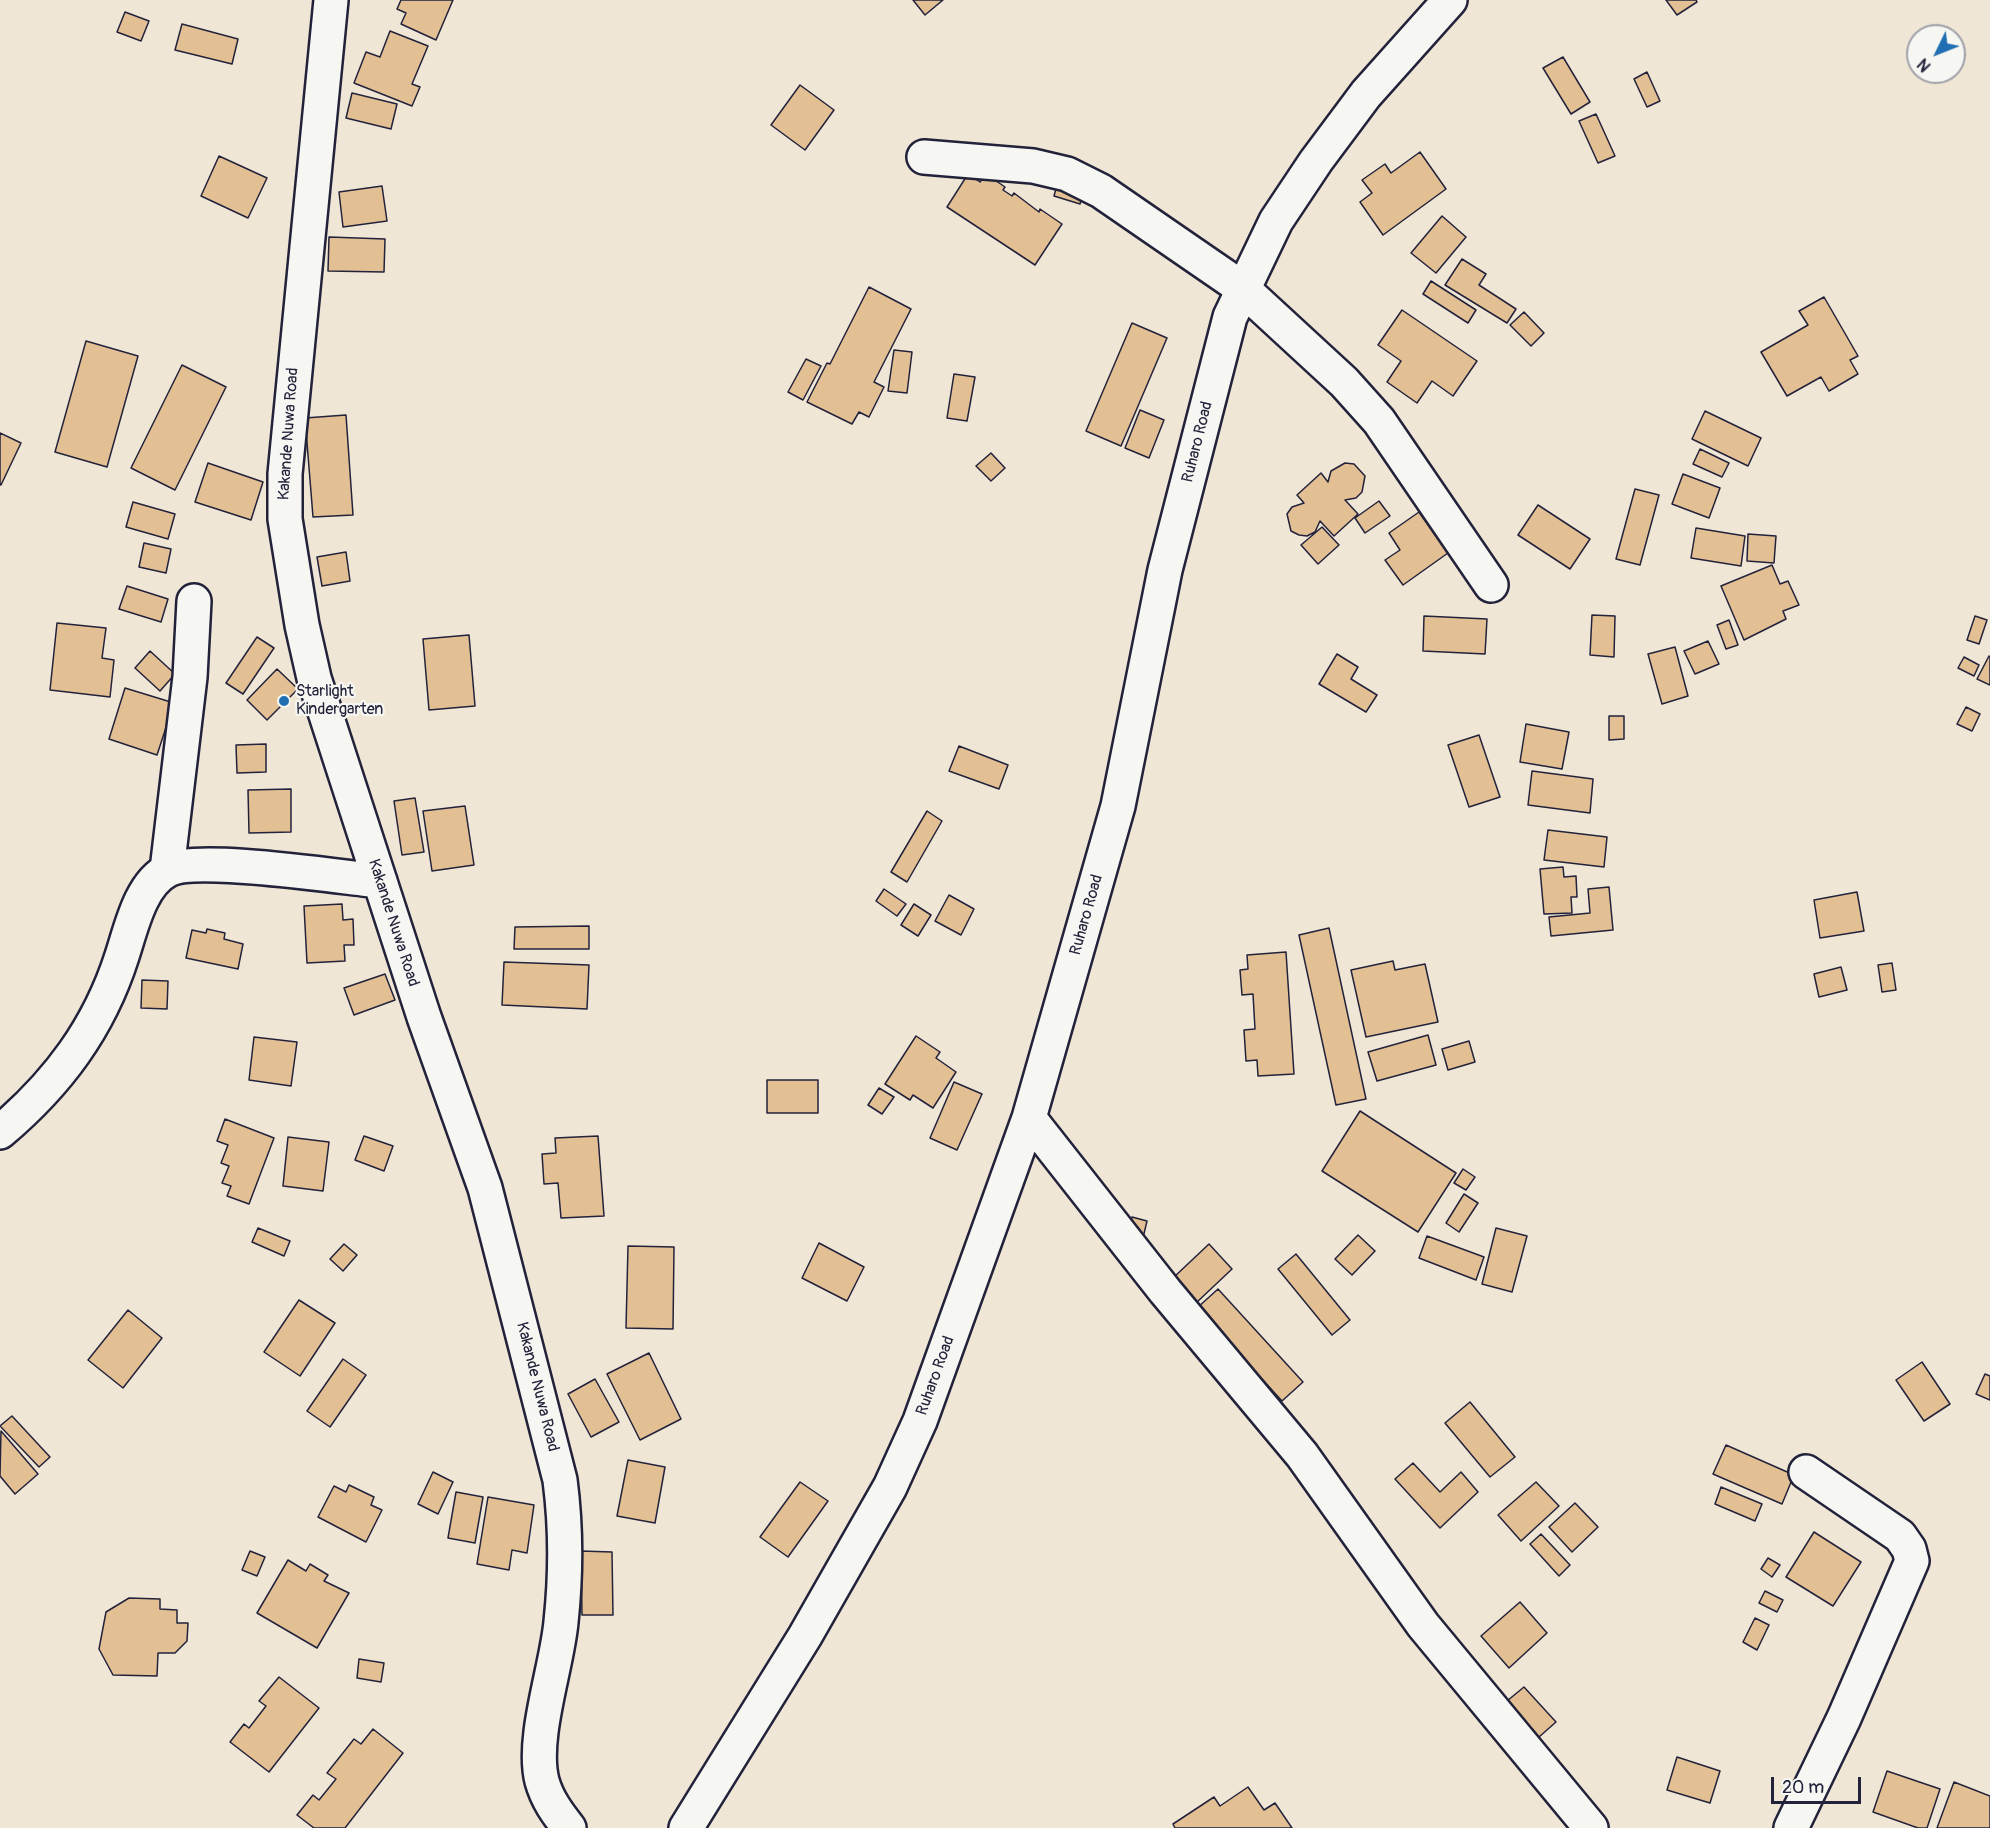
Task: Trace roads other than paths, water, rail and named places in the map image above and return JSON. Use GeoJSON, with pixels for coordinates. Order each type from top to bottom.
{"type":"FeatureCollection","features":[{"type":"Feature","properties":{"kind":"street","name":"Kakande Nuwa Road"},"geometry":{"type":"LineString","coordinates":[[331,0],[295,349],[285,474],[285,519],[302,625],[314,678],[424,1017],[485,1188],[561,1480],[564,1512],[561,1624],[540,1755],[541,1779],[550,1803],[568,1828]]}},
{"type":"Feature","properties":{"kind":"street","name":"Ruharo Road"},"geometry":{"type":"LineString","coordinates":[[686,1828],[806,1636],[890,1487],[920,1422],[1029,1118],[1118,806],[1165,570],[1230,317],[1242,288],[1276,221],[1316,161],[1366,94],[1450,0]]}},
{"type":"Feature","properties":{"kind":"street"},"geometry":{"type":"LineString","coordinates":[[924,157],[1034,166],[1067,174],[1126,207],[1242,288],[1344,382],[1379,421],[1491,585]]}},
{"type":"Feature","properties":{"kind":"street"},"geometry":{"type":"LineString","coordinates":[[167,870],[190,677],[194,601]]}},
{"type":"Feature","properties":{"kind":"street"},"geometry":{"type":"LineString","coordinates":[[0,1132],[38,1097],[94,1026],[111,990],[134,918],[148,890],[167,870],[188,864],[380,880]]}},
{"type":"Feature","properties":{"kind":"street"},"geometry":{"type":"LineString","coordinates":[[1029,1118],[1165,1291],[1302,1455],[1424,1625],[1591,1828]]}},
{"type":"Feature","properties":{"kind":"street"},"geometry":{"type":"LineString","coordinates":[[1791,1828],[1844,1718],[1912,1561],[1909,1549],[1900,1536],[1855,1503],[1806,1472]]}},
{"type":"Feature","properties":{"kind":"place","name":"Starlight Kindergarten"},"geometry":{"type":"Point","coordinates":[284,701]}}]}
